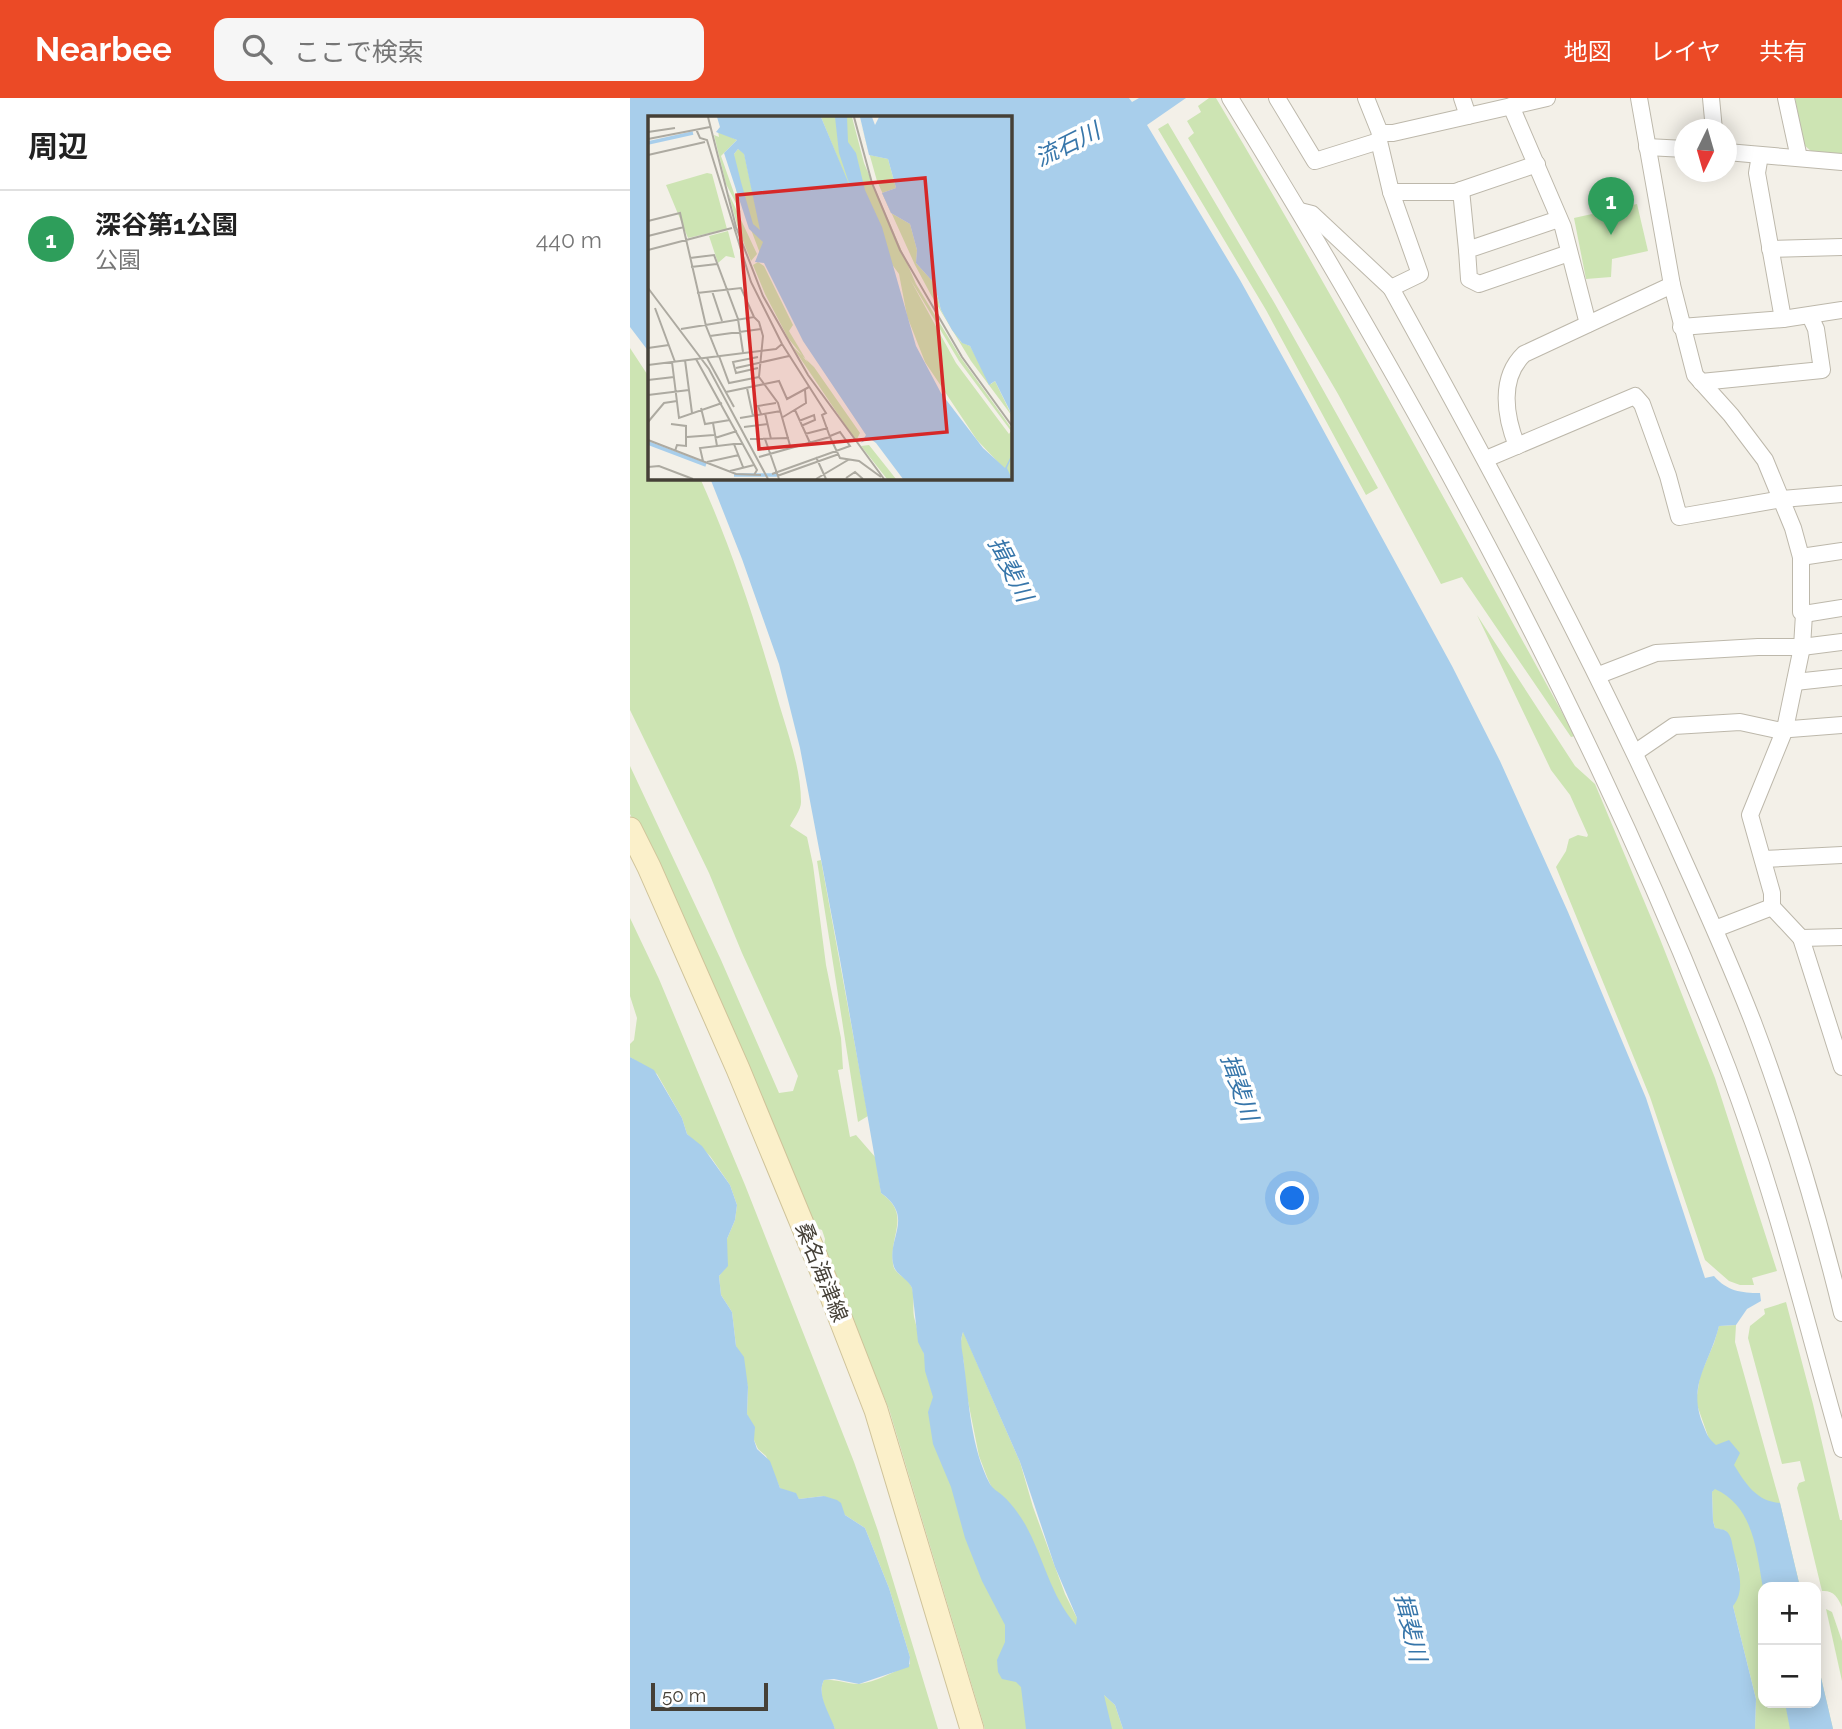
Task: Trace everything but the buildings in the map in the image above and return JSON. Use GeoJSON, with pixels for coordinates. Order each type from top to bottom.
{"type":"FeatureCollection","features":[{"type":"Feature","properties":{"kind":"main road","name":"桑名海津線"},"geometry":{"type":"LineString","coordinates":[[630,829],[738,1069],[871,1397],[972,1729]]}},
{"type":"Feature","properties":{"kind":"street"},"geometry":{"type":"LineString","coordinates":[[1230,98],[1300,211],[1486,542],[1605,779],[1674,938],[1741,1106],[1782,1231],[1842,1449]]}},
{"type":"Feature","properties":{"kind":"street"},"geometry":{"type":"LineString","coordinates":[[1277,98],[1315,161],[1393,132],[1547,98]]}},
{"type":"Feature","properties":{"kind":"street"},"geometry":{"type":"LineString","coordinates":[[1366,98],[1379,137],[1391,192],[1420,274],[1391,288]]}},
{"type":"Feature","properties":{"kind":"street"},"geometry":{"type":"LineString","coordinates":[[1462,98],[1468,116]]}},
{"type":"Feature","properties":{"kind":"street"},"geometry":{"type":"LineString","coordinates":[[1639,98],[1672,285],[1681,327],[1696,375],[1765,460],[1782,499],[1801,557],[1801,612],[1804,614],[1802,647],[1785,729],[1750,815],[1772,893],[1772,907],[1801,938],[1842,1067]]}},
{"type":"Feature","properties":{"kind":"street"},"geometry":{"type":"LineString","coordinates":[[1711,98],[1713,119]]}},
{"type":"Feature","properties":{"kind":"street"},"geometry":{"type":"LineString","coordinates":[[1786,98],[1799,158]]}},
{"type":"Feature","properties":{"kind":"street"},"geometry":{"type":"LineString","coordinates":[[1511,106],[1563,227],[1588,324]]}},
{"type":"Feature","properties":{"kind":"street"},"geometry":{"type":"LineString","coordinates":[[1647,147],[1674,148]]}},
{"type":"Feature","properties":{"kind":"street"},"geometry":{"type":"LineString","coordinates":[[1737,153],[1842,162]]}},
{"type":"Feature","properties":{"kind":"street"},"geometry":{"type":"LineString","coordinates":[[1760,155],[1757,173],[1783,319]]}},
{"type":"Feature","properties":{"kind":"street"},"geometry":{"type":"LineString","coordinates":[[1391,192],[1434,193],[1461,190],[1537,164]]}},
{"type":"Feature","properties":{"kind":"street"},"geometry":{"type":"LineString","coordinates":[[1461,190],[1469,279],[1479,284],[1569,253]]}},
{"type":"Feature","properties":{"kind":"street"},"geometry":{"type":"LineString","coordinates":[[1300,211],[1312,214],[1391,288],[1486,459],[1599,675],[1715,929],[1757,1032],[1802,1164],[1842,1313]]}},
{"type":"Feature","properties":{"kind":"street"},"geometry":{"type":"LineString","coordinates":[[1467,250],[1559,219]]}},
{"type":"Feature","properties":{"kind":"street"},"geometry":{"type":"LineString","coordinates":[[1770,249],[1842,247]]}},
{"type":"Feature","properties":{"kind":"street"},"geometry":{"type":"LineString","coordinates":[[1517,446],[1507,422],[1508,380],[1511,369],[1524,354],[1672,285]]}},
{"type":"Feature","properties":{"kind":"street"},"geometry":{"type":"LineString","coordinates":[[1681,327],[1783,319],[1842,310]]}},
{"type":"Feature","properties":{"kind":"street"},"geometry":{"type":"LineString","coordinates":[[1701,382],[1822,370],[1816,329],[1810,316]]}},
{"type":"Feature","properties":{"kind":"street"},"geometry":{"type":"LineString","coordinates":[[1486,459],[1635,396],[1642,404],[1668,476],[1679,517],[1782,499],[1842,494]]}},
{"type":"Feature","properties":{"kind":"street"},"geometry":{"type":"LineString","coordinates":[[1801,557],[1842,551]]}},
{"type":"Feature","properties":{"kind":"street"},"geometry":{"type":"LineString","coordinates":[[1804,614],[1842,608]]}},
{"type":"Feature","properties":{"kind":"street"},"geometry":{"type":"LineString","coordinates":[[1599,675],[1656,653],[1802,647],[1842,642]]}},
{"type":"Feature","properties":{"kind":"street"},"geometry":{"type":"LineString","coordinates":[[1795,682],[1842,677]]}},
{"type":"Feature","properties":{"kind":"street"},"geometry":{"type":"LineString","coordinates":[[1636,752],[1674,726],[1740,722],[1777,730],[1842,725]]}},
{"type":"Feature","properties":{"kind":"street"},"geometry":{"type":"LineString","coordinates":[[1763,859],[1842,855]]}},
{"type":"Feature","properties":{"kind":"street"},"geometry":{"type":"LineString","coordinates":[[1715,929],[1772,907]]}},
{"type":"Feature","properties":{"kind":"street"},"geometry":{"type":"LineString","coordinates":[[1801,938],[1842,937]]}},
{"type":"Feature","properties":{"kind":"green space"},"geometry":{"type":"Polygon","coordinates":[[[1209,98],[1216,98],[1308,256],[1575,736],[1571,737],[1462,577],[1441,584],[1338,394],[1188,138],[1194,133],[1187,121],[1201,112],[1198,106],[1209,98]]]}},
{"type":"Feature","properties":{"kind":"green space"},"geometry":{"type":"Polygon","coordinates":[[[1795,98],[1842,98],[1842,154],[1811,151],[1804,145],[1795,98]]]}},
{"type":"Feature","properties":{"kind":"green space"},"geometry":{"type":"Polygon","coordinates":[[[1168,123],[1275,304],[1378,488],[1366,495],[1266,310],[1158,129],[1168,123]]]}},
{"type":"Feature","properties":{"kind":"green space"},"geometry":{"type":"Polygon","coordinates":[[[1637,204],[1648,251],[1612,259],[1611,277],[1586,279],[1574,218],[1637,204]]]}},
{"type":"Feature","properties":{"kind":"green space"},"geometry":{"type":"Polygon","coordinates":[[[630,348],[648,375],[648,480],[701,480],[734,562],[772,678],[797,766],[801,805],[790,826],[807,837],[813,865],[826,965],[841,1038],[843,1069],[838,1070],[850,1137],[856,1135],[876,1158],[881,1193],[895,1209],[897,1226],[894,1267],[912,1288],[914,1317],[924,1354],[1000,1606],[1042,1729],[985,1729],[889,1409],[823,1252],[825,1239],[822,1230],[813,1227],[656,865],[630,814],[630,766],[721,960],[779,1093],[793,1091],[798,1076],[709,873],[630,710],[630,348]]]}},
{"type":"Feature","properties":{"kind":"green space"},"geometry":{"type":"Polygon","coordinates":[[[1477,615],[1575,766],[1595,784],[1660,939],[1715,1078],[1777,1271],[1752,1278],[1754,1285],[1740,1285],[1729,1281],[1705,1260],[1650,1097],[1556,867],[1566,851],[1569,839],[1588,835],[1570,795],[1551,770],[1477,615]]]}},
{"type":"Feature","properties":{"kind":"green space"},"geometry":{"type":"Polygon","coordinates":[[[821,860],[868,1116],[858,1122],[817,861],[821,860]]]}},
{"type":"Feature","properties":{"kind":"green space"},"geometry":{"type":"Polygon","coordinates":[[[630,918],[659,979],[745,1185],[854,1462],[878,1531],[938,1729],[835,1729],[824,1705],[824,1680],[858,1684],[871,1681],[910,1664],[910,1657],[889,1588],[865,1528],[824,1496],[799,1499],[795,1493],[780,1488],[766,1456],[758,1449],[754,1440],[747,1414],[748,1387],[736,1346],[732,1312],[721,1295],[719,1276],[727,1266],[727,1239],[735,1220],[737,1205],[730,1185],[710,1156],[687,1134],[682,1118],[657,1074],[630,1057],[630,1044],[634,1040],[637,1018],[630,996],[630,918]]]}},
{"type":"Feature","properties":{"kind":"green space"},"geometry":{"type":"Polygon","coordinates":[[[1786,1302],[1813,1404],[1842,1520],[1842,1607],[1835,1595],[1822,1591],[1797,1488],[1799,1483],[1805,1481],[1800,1461],[1782,1464],[1748,1338],[1750,1326],[1765,1314],[1764,1309],[1786,1302]]]}},
{"type":"Feature","properties":{"kind":"green space"},"geometry":{"type":"Polygon","coordinates":[[[1736,1325],[1735,1342],[1780,1503],[1799,1582],[1758,1582],[1758,1708],[1821,1708],[1821,1677],[1833,1729],[1755,1729],[1756,1699],[1733,1606],[1739,1570],[1726,1531],[1715,1528],[1713,1521],[1712,1492],[1715,1488],[1709,1439],[1696,1402],[1700,1376],[1719,1326],[1736,1325]]]}},
{"type":"Feature","properties":{"kind":"green space"},"geometry":{"type":"Polygon","coordinates":[[[963,1331],[1020,1462],[1033,1507],[1065,1594],[1077,1618],[1103,1694],[1115,1705],[1123,1729],[1098,1729],[987,1477],[979,1456],[965,1386],[960,1346],[963,1331]]]}},
{"type":"Feature","properties":{"kind":"green space"},"geometry":{"type":"Polygon","coordinates":[[[1826,1609],[1832,1612],[1842,1641],[1842,1681],[1826,1609]]]}},
{"type":"Feature","properties":{"kind":"water"},"geometry":{"type":"Polygon","coordinates":[[[630,98],[1129,98],[1132,102],[1139,98],[1186,98],[1147,125],[1240,280],[1309,404],[1452,666],[1500,761],[1568,912],[1646,1098],[1705,1278],[1714,1276],[1735,1290],[1760,1293],[1761,1301],[1747,1309],[1736,1325],[1719,1326],[1701,1376],[1697,1399],[1699,1412],[1710,1439],[1716,1445],[1729,1440],[1740,1453],[1734,1465],[1748,1485],[1764,1499],[1780,1503],[1799,1582],[1762,1582],[1755,1545],[1745,1518],[1728,1497],[1715,1489],[1712,1492],[1715,1528],[1725,1530],[1730,1535],[1739,1572],[1739,1593],[1733,1606],[1756,1699],[1755,1729],[1123,1729],[1115,1705],[1104,1695],[1112,1729],[1026,1729],[1021,1687],[1016,1682],[1002,1679],[998,1672],[997,1660],[1005,1642],[1005,1625],[982,1581],[965,1538],[951,1487],[933,1444],[928,1412],[933,1397],[925,1371],[924,1354],[918,1342],[912,1288],[894,1267],[892,1257],[897,1211],[881,1193],[800,748],[779,664],[711,480],[1012,480],[1012,116],[648,116],[648,351],[630,327],[630,98]],[[963,1332],[961,1344],[969,1410],[984,1470],[991,1486],[1009,1502],[1025,1524],[1053,1589],[1076,1625],[1077,1618],[1055,1567],[1020,1462],[963,1332]]]}},
{"type":"Feature","properties":{"kind":"water"},"geometry":{"type":"Polygon","coordinates":[[[630,1057],[654,1070],[682,1118],[687,1134],[702,1146],[730,1185],[737,1205],[735,1220],[727,1239],[728,1266],[719,1276],[721,1295],[732,1312],[736,1346],[744,1357],[748,1387],[747,1414],[755,1427],[754,1440],[757,1449],[770,1461],[780,1488],[796,1493],[799,1499],[824,1496],[837,1500],[841,1503],[845,1515],[865,1528],[889,1588],[910,1657],[909,1667],[859,1684],[834,1679],[824,1680],[823,1698],[835,1729],[630,1729],[630,1057]]]}},
{"type":"Feature","properties":{"kind":"water"},"geometry":{"type":"Polygon","coordinates":[[[1821,1677],[1833,1729],[1790,1729],[1786,1708],[1821,1708],[1821,1677]]]}},
{"type":"Feature","properties":{"kind":"place","name":"深谷第1公園"},"geometry":{"type":"Point","coordinates":[1611,235]}},
{"type":"Feature","properties":{"kind":"water label","name":"流石川"},"geometry":{"type":"Point","coordinates":[1067,144]}},
{"type":"Feature","properties":{"kind":"water label","name":"揖斐川"},"geometry":{"type":"Point","coordinates":[1011,569]}},
{"type":"Feature","properties":{"kind":"water label","name":"揖斐川"},"geometry":{"type":"Point","coordinates":[1240,1087]}},
{"type":"Feature","properties":{"kind":"water label","name":"揖斐川"},"geometry":{"type":"Point","coordinates":[1411,1627]}}]}
